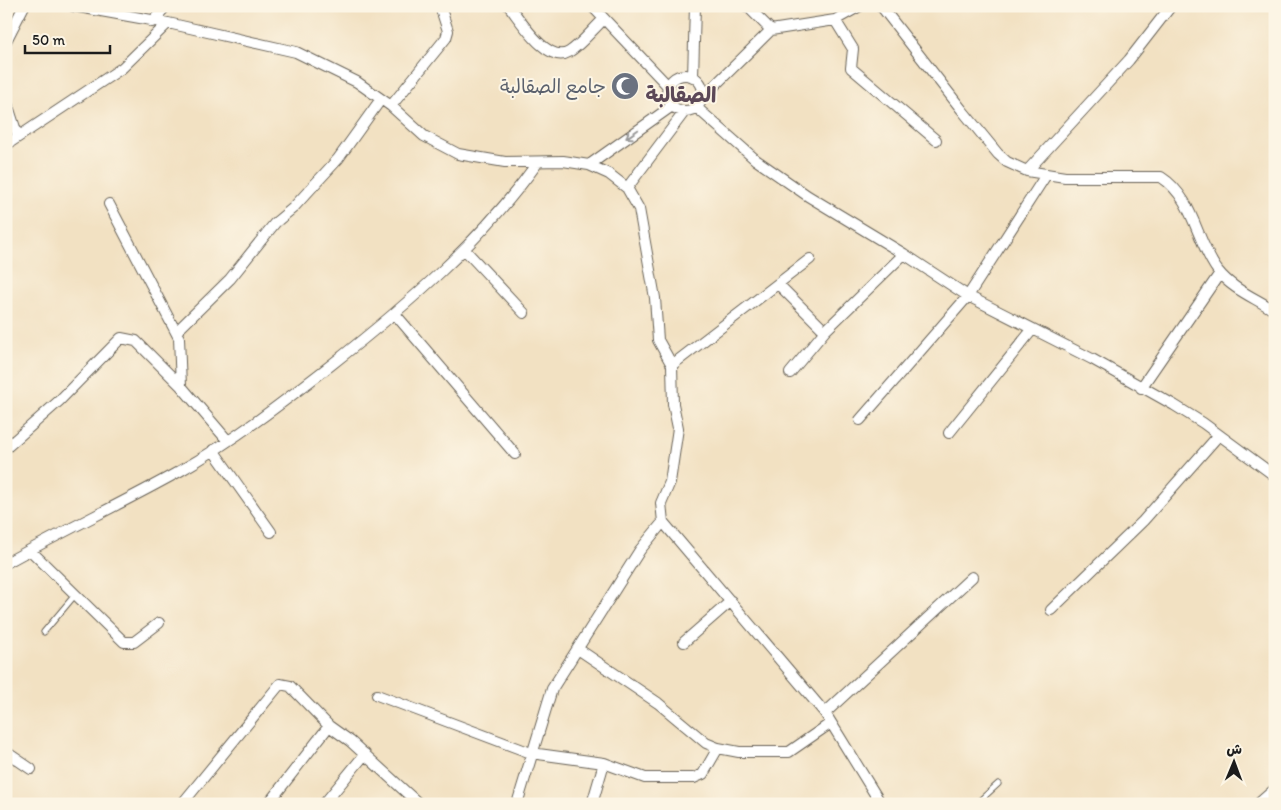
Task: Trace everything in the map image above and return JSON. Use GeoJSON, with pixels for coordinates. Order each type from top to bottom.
{"type":"FeatureCollection","features":[{"type":"Feature","properties":{"kind":"street"},"geometry":{"type":"LineString","coordinates":[[6,41],[24,6]]}},
{"type":"Feature","properties":{"kind":"street"},"geometry":{"type":"LineString","coordinates":[[74,6],[152,22],[168,23],[296,52],[357,82],[390,106],[424,136],[458,154],[505,162],[563,161],[589,165],[609,174],[627,188],[639,209],[655,298],[658,340],[672,365],[673,404],[678,428],[670,482],[661,503],[663,522],[825,713],[881,804]]}},
{"type":"Feature","properties":{"kind":"street"},"geometry":{"type":"LineString","coordinates":[[152,22],[166,6]]}},
{"type":"Feature","properties":{"kind":"street"},"geometry":{"type":"LineString","coordinates":[[390,106],[446,38],[448,31],[440,6]]}},
{"type":"Feature","properties":{"kind":"street"},"geometry":{"type":"LineString","coordinates":[[509,6],[547,52],[558,56],[570,52],[604,19]]}},
{"type":"Feature","properties":{"kind":"street"},"geometry":{"type":"LineString","coordinates":[[592,6],[668,86]]}},
{"type":"Feature","properties":{"kind":"street"},"geometry":{"type":"LineString","coordinates":[[693,77],[695,6]]}},
{"type":"Feature","properties":{"kind":"street"},"geometry":{"type":"LineString","coordinates":[[747,6],[771,30]]}},
{"type":"Feature","properties":{"kind":"street"},"geometry":{"type":"LineString","coordinates":[[627,188],[685,111],[696,107],[703,97],[771,30],[835,20],[860,6]]}},
{"type":"Feature","properties":{"kind":"street"},"geometry":{"type":"LineString","coordinates":[[881,6],[998,154],[1007,162],[1027,171],[1090,179],[1160,177],[1169,183],[1182,199],[1201,242],[1220,273],[1232,284],[1275,312]]}},
{"type":"Feature","properties":{"kind":"street"},"geometry":{"type":"LineString","coordinates":[[1027,171],[1129,60],[1171,6]]}},
{"type":"Feature","properties":{"kind":"street"},"geometry":{"type":"LineString","coordinates":[[835,20],[853,49],[851,68],[936,140]]}},
{"type":"Feature","properties":{"kind":"street"},"geometry":{"type":"LineString","coordinates":[[6,145],[122,68],[168,23]]}},
{"type":"Feature","properties":{"kind":"street"},"geometry":{"type":"LineString","coordinates":[[685,111],[672,106],[667,96],[668,86],[676,77],[687,75],[693,77],[701,85],[703,97]]}},
{"type":"Feature","properties":{"kind":"street"},"geometry":{"type":"LineString","coordinates":[[176,332],[230,279],[275,223],[293,208],[338,159],[381,99]]}},
{"type":"Feature","properties":{"kind":"street"},"geometry":{"type":"LineString","coordinates":[[6,100],[18,136]]}},
{"type":"Feature","properties":{"kind":"street"},"geometry":{"type":"LineString","coordinates":[[589,165],[672,106]]}},
{"type":"Feature","properties":{"kind":"street"},"geometry":{"type":"LineString","coordinates":[[696,107],[756,160],[808,196],[904,254],[968,296],[1092,359],[1204,423],[1218,436],[1275,476]]}},
{"type":"Feature","properties":{"kind":"street"},"geometry":{"type":"LineString","coordinates":[[6,564],[180,470],[228,441],[284,401],[395,314],[465,250],[513,196],[538,162]]}},
{"type":"Feature","properties":{"kind":"street"},"geometry":{"type":"LineString","coordinates":[[860,420],[968,296],[1046,174]]}},
{"type":"Feature","properties":{"kind":"street"},"geometry":{"type":"LineString","coordinates":[[109,204],[179,338],[181,386]]}},
{"type":"Feature","properties":{"kind":"street"},"geometry":{"type":"LineString","coordinates":[[465,250],[524,313]]}},
{"type":"Feature","properties":{"kind":"street"},"geometry":{"type":"LineString","coordinates":[[790,373],[825,331],[904,254]]}},
{"type":"Feature","properties":{"kind":"street"},"geometry":{"type":"LineString","coordinates":[[672,365],[810,259]]}},
{"type":"Feature","properties":{"kind":"street"},"geometry":{"type":"LineString","coordinates":[[1141,388],[1220,273]]}},
{"type":"Feature","properties":{"kind":"street"},"geometry":{"type":"LineString","coordinates":[[779,284],[825,331]]}},
{"type":"Feature","properties":{"kind":"street"},"geometry":{"type":"LineString","coordinates":[[395,314],[515,454]]}},
{"type":"Feature","properties":{"kind":"street"},"geometry":{"type":"LineString","coordinates":[[949,433],[1032,330]]}},
{"type":"Feature","properties":{"kind":"street"},"geometry":{"type":"LineString","coordinates":[[6,448],[59,401],[121,338],[136,341],[181,386],[228,441]]}},
{"type":"Feature","properties":{"kind":"street"},"geometry":{"type":"LineString","coordinates":[[1051,610],[1143,521],[1218,436]]}},
{"type":"Feature","properties":{"kind":"street"},"geometry":{"type":"LineString","coordinates":[[213,450],[271,532]]}},
{"type":"Feature","properties":{"kind":"street"},"geometry":{"type":"LineString","coordinates":[[517,804],[552,689],[640,550],[663,522]]}},
{"type":"Feature","properties":{"kind":"street"},"geometry":{"type":"LineString","coordinates":[[30,550],[124,642],[134,642],[159,623]]}},
{"type":"Feature","properties":{"kind":"street"},"geometry":{"type":"LineString","coordinates":[[825,713],[972,577]]}},
{"type":"Feature","properties":{"kind":"street"},"geometry":{"type":"LineString","coordinates":[[684,642],[731,601]]}},
{"type":"Feature","properties":{"kind":"street"},"geometry":{"type":"LineString","coordinates":[[578,649],[658,703],[706,743],[718,748],[739,752],[789,752],[831,723]]}},
{"type":"Feature","properties":{"kind":"street"},"geometry":{"type":"LineString","coordinates":[[182,804],[280,684],[290,686],[329,726],[365,754],[416,803]]}},
{"type":"Feature","properties":{"kind":"street"},"geometry":{"type":"LineString","coordinates":[[377,695],[531,753],[604,763],[646,778],[694,778],[703,774],[718,748]]}},
{"type":"Feature","properties":{"kind":"street"},"geometry":{"type":"LineString","coordinates":[[268,804],[329,726]]}},
{"type":"Feature","properties":{"kind":"street"},"geometry":{"type":"LineString","coordinates":[[6,752],[31,769]]}},
{"type":"Feature","properties":{"kind":"street"},"geometry":{"type":"LineString","coordinates":[[324,804],[365,754]]}},
{"type":"Feature","properties":{"kind":"street"},"geometry":{"type":"LineString","coordinates":[[592,804],[604,763]]}},
{"type":"Feature","properties":{"kind":"street"},"geometry":{"type":"LineString","coordinates":[[1258,804],[1275,789]]}},
{"type":"Feature","properties":{"kind":"lane"},"geometry":{"type":"LineString","coordinates":[[44,632],[75,595]]}},
{"type":"Feature","properties":{"kind":"lane"},"geometry":{"type":"LineString","coordinates":[[976,804],[998,784]]}},
{"type":"Feature","properties":{"kind":"place","name":"جامع الصقالبة"},"geometry":{"type":"Point","coordinates":[625,86]}},
{"type":"Feature","properties":{"kind":"district","name":"الصقالبة"},"geometry":{"type":"Point","coordinates":[681,94]}}]}
